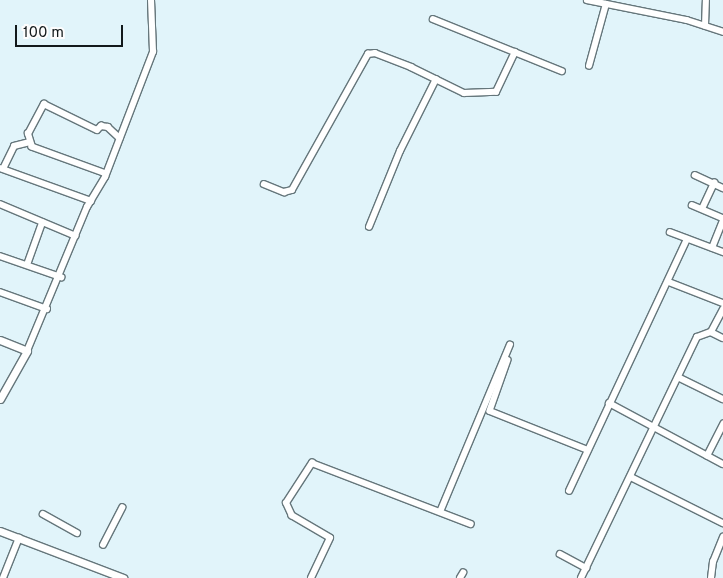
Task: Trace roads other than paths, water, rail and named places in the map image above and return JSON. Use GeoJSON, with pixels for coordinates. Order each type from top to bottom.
{"type":"FeatureCollection","features":[{"type":"Feature","properties":{"kind":"street"},"geometry":{"type":"LineString","coordinates":[[0,399],[28,351],[61,277],[91,201],[106,174],[153,52],[151,0]]}},
{"type":"Feature","properties":{"kind":"street"},"geometry":{"type":"LineString","coordinates":[[587,0],[722,29]]}},
{"type":"Feature","properties":{"kind":"street"},"geometry":{"type":"LineString","coordinates":[[705,26],[706,0]]}},
{"type":"Feature","properties":{"kind":"street"},"geometry":{"type":"LineString","coordinates":[[589,66],[606,4]]}},
{"type":"Feature","properties":{"kind":"street"},"geometry":{"type":"LineString","coordinates":[[433,19],[562,71]]}},
{"type":"Feature","properties":{"kind":"street"},"geometry":{"type":"LineString","coordinates":[[264,184],[284,192],[292,190],[368,54],[375,53],[464,93],[496,92],[514,52]]}},
{"type":"Feature","properties":{"kind":"street"},"geometry":{"type":"LineString","coordinates":[[369,227],[400,151],[436,79]]}},
{"type":"Feature","properties":{"kind":"street"},"geometry":{"type":"LineString","coordinates":[[106,174],[32,147],[28,134],[44,104],[97,130],[101,126],[108,127],[120,138]]}},
{"type":"Feature","properties":{"kind":"street"},"geometry":{"type":"LineString","coordinates":[[30,142],[14,146],[1,169],[91,201]]}},
{"type":"Feature","properties":{"kind":"street"},"geometry":{"type":"LineString","coordinates":[[695,175],[723,188]]}},
{"type":"Feature","properties":{"kind":"street"},"geometry":{"type":"LineString","coordinates":[[702,209],[714,183]]}},
{"type":"Feature","properties":{"kind":"street"},"geometry":{"type":"LineString","coordinates":[[0,204],[76,236]]}},
{"type":"Feature","properties":{"kind":"street"},"geometry":{"type":"LineString","coordinates":[[692,205],[723,219],[712,248]]}},
{"type":"Feature","properties":{"kind":"street"},"geometry":{"type":"LineString","coordinates":[[27,265],[42,223]]}},
{"type":"Feature","properties":{"kind":"street"},"geometry":{"type":"LineString","coordinates":[[670,232],[723,252]]}},
{"type":"Feature","properties":{"kind":"street"},"geometry":{"type":"LineString","coordinates":[[569,490],[609,402],[669,282],[687,238]]}},
{"type":"Feature","properties":{"kind":"street"},"geometry":{"type":"LineString","coordinates":[[0,256],[61,277]]}},
{"type":"Feature","properties":{"kind":"street"},"geometry":{"type":"LineString","coordinates":[[669,282],[723,303]]}},
{"type":"Feature","properties":{"kind":"street"},"geometry":{"type":"LineString","coordinates":[[0,292],[47,308]]}},
{"type":"Feature","properties":{"kind":"street"},"geometry":{"type":"LineString","coordinates":[[581,578],[697,337],[712,332],[723,310]]}},
{"type":"Feature","properties":{"kind":"street"},"geometry":{"type":"LineString","coordinates":[[712,332],[723,338]]}},
{"type":"Feature","properties":{"kind":"street"},"geometry":{"type":"LineString","coordinates":[[0,340],[28,351]]}},
{"type":"Feature","properties":{"kind":"street"},"geometry":{"type":"LineString","coordinates":[[440,512],[510,346]]}},
{"type":"Feature","properties":{"kind":"street"},"geometry":{"type":"LineString","coordinates":[[508,360],[490,411],[588,450]]}},
{"type":"Feature","properties":{"kind":"street"},"geometry":{"type":"LineString","coordinates":[[678,377],[723,399]]}},
{"type":"Feature","properties":{"kind":"street"},"geometry":{"type":"LineString","coordinates":[[609,402],[723,464]]}},
{"type":"Feature","properties":{"kind":"street"},"geometry":{"type":"LineString","coordinates":[[707,456],[723,424]]}},
{"type":"Feature","properties":{"kind":"street"},"geometry":{"type":"LineString","coordinates":[[311,578],[330,538],[292,516],[286,503],[312,463],[472,524]]}},
{"type":"Feature","properties":{"kind":"street"},"geometry":{"type":"LineString","coordinates":[[631,477],[723,523]]}},
{"type":"Feature","properties":{"kind":"street"},"geometry":{"type":"LineString","coordinates":[[103,545],[122,508]]}},
{"type":"Feature","properties":{"kind":"street"},"geometry":{"type":"LineString","coordinates":[[43,514],[77,533]]}},
{"type":"Feature","properties":{"kind":"street"},"geometry":{"type":"LineString","coordinates":[[0,531],[123,578]]}},
{"type":"Feature","properties":{"kind":"street"},"geometry":{"type":"LineString","coordinates":[[711,578],[713,562],[723,537]]}},
{"type":"Feature","properties":{"kind":"street"},"geometry":{"type":"LineString","coordinates":[[4,578],[19,538]]}},
{"type":"Feature","properties":{"kind":"street"},"geometry":{"type":"LineString","coordinates":[[560,554],[586,568]]}}]}
